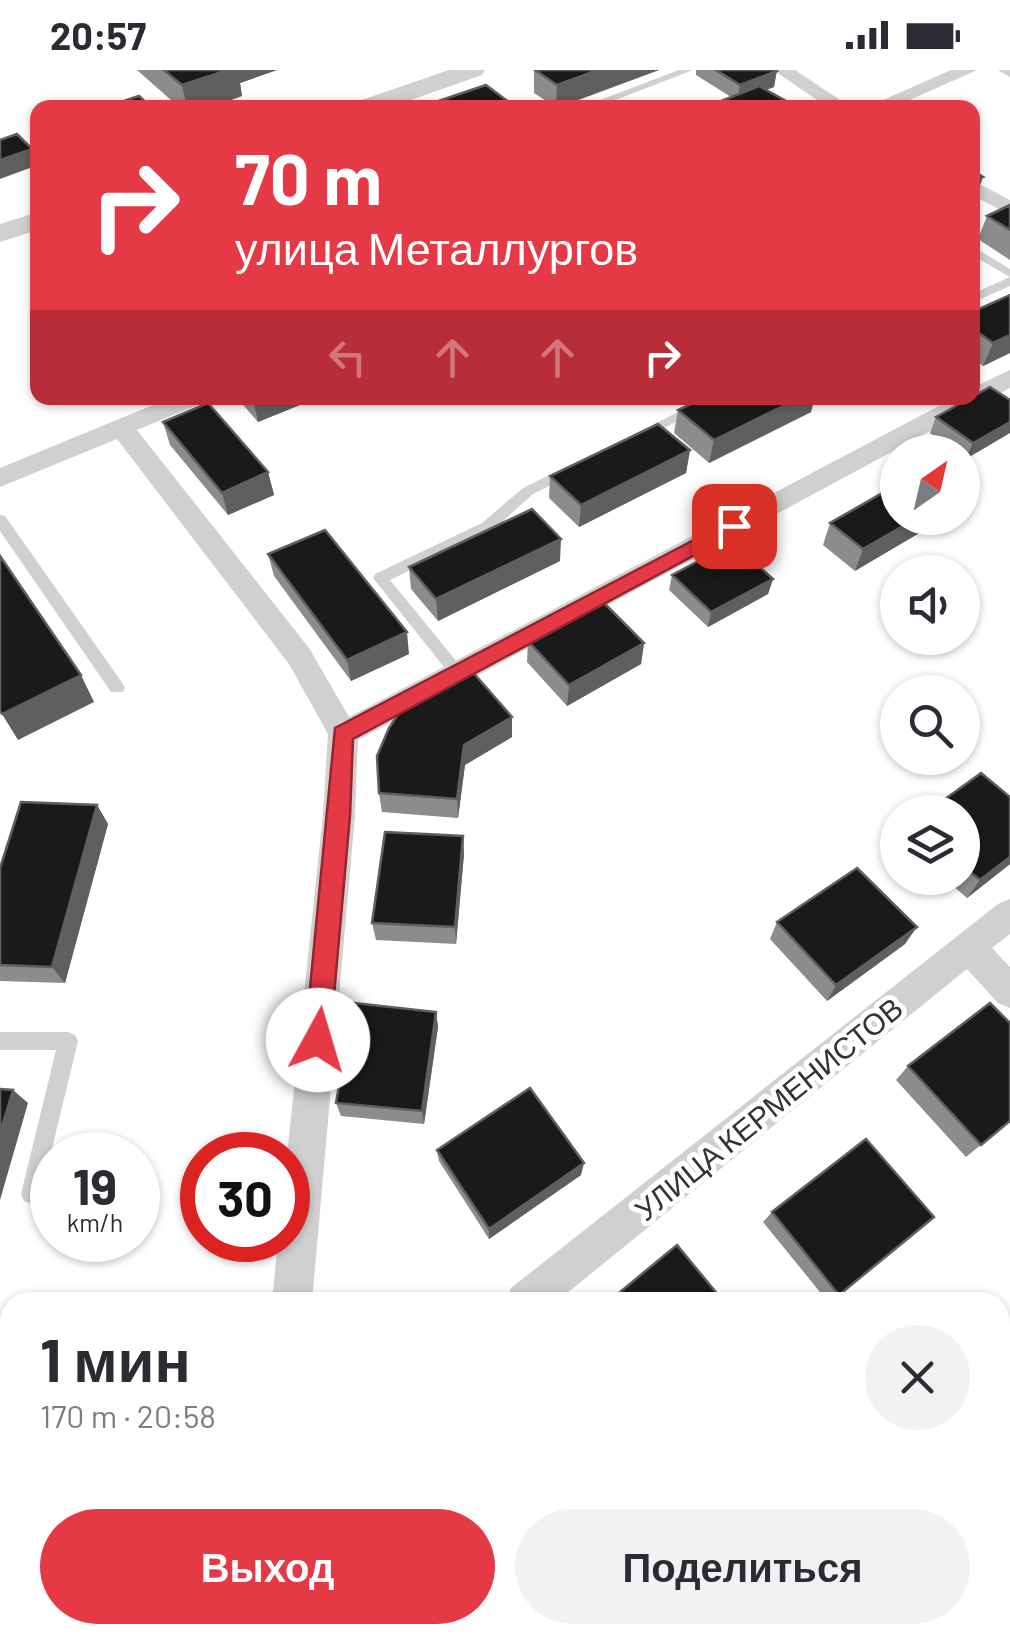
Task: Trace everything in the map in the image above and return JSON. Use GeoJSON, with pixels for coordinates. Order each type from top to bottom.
{"type":"FeatureCollection","features":[{"type":"Feature","properties":{"kind":"street"},"geometry":{"type":"LineString","coordinates":[[385,100],[473,70]]}},
{"type":"Feature","properties":{"kind":"street"},"geometry":{"type":"LineString","coordinates":[[782,70],[830,100]]}},
{"type":"Feature","properties":{"kind":"street"},"geometry":{"type":"LineString","coordinates":[[892,100],[956,72]]}},
{"type":"Feature","properties":{"kind":"street"},"geometry":{"type":"LineString","coordinates":[[980,191],[1010,209]]}},
{"type":"Feature","properties":{"kind":"street"},"geometry":{"type":"LineString","coordinates":[[0,234],[30,223]]}},
{"type":"Feature","properties":{"kind":"street"},"geometry":{"type":"LineString","coordinates":[[980,394],[1010,378]]}},
{"type":"Feature","properties":{"kind":"street"},"geometry":{"type":"LineString","coordinates":[[0,478],[174,405]]}},
{"type":"Feature","properties":{"kind":"street"},"geometry":{"type":"LineString","coordinates":[[343,734],[959,405]]}},
{"type":"Feature","properties":{"kind":"street"},"geometry":{"type":"LineString","coordinates":[[121,427],[299,656],[343,734],[339,816],[293,1292]]}},
{"type":"Feature","properties":{"kind":"street","name":"УЛИЦА КЕРМЕНИСТОВ"},"geometry":{"type":"LineString","coordinates":[[538,1292],[1010,914]]}},
{"type":"Feature","properties":{"kind":"street"},"geometry":{"type":"LineString","coordinates":[[968,948],[1010,992]]}},
{"type":"Feature","properties":{"kind":"lane"},"geometry":{"type":"LineString","coordinates":[[606,100],[688,70]]}},
{"type":"Feature","properties":{"kind":"lane"},"geometry":{"type":"LineString","coordinates":[[1003,70],[1010,74]]}},
{"type":"Feature","properties":{"kind":"lane"},"geometry":{"type":"LineString","coordinates":[[980,255],[1010,277],[980,294]]}},
{"type":"Feature","properties":{"kind":"lane"},"geometry":{"type":"LineString","coordinates":[[630,440],[702,405]]}},
{"type":"Feature","properties":{"kind":"lane"},"geometry":{"type":"LineString","coordinates":[[458,673],[380,578],[487,527],[528,491],[580,466]]}},
{"type":"Feature","properties":{"kind":"lane"},"geometry":{"type":"LineString","coordinates":[[0,520],[117,688]]}},
{"type":"Feature","properties":{"kind":"lane"},"geometry":{"type":"LineString","coordinates":[[0,1041],[68,1041],[45,1132]]}},
{"type":"Feature","properties":{"kind":"building"},"geometry":{"type":"Polygon","coordinates":[[[164,70],[228,70],[182,85],[164,70]]]}},
{"type":"Feature","properties":{"kind":"building"},"geometry":{"type":"Polygon","coordinates":[[[535,70],[598,70],[557,85],[535,70]]]}},
{"type":"Feature","properties":{"kind":"building"},"geometry":{"type":"Polygon","coordinates":[[[716,70],[776,70],[777,71],[740,85],[716,70]]]}},
{"type":"Feature","properties":{"kind":"building"},"geometry":{"type":"Polygon","coordinates":[[[486,85],[506,100],[442,100],[486,85]]]}},
{"type":"Feature","properties":{"kind":"building"},"geometry":{"type":"Polygon","coordinates":[[[759,86],[784,100],[724,100],[759,86]]]}},
{"type":"Feature","properties":{"kind":"building"},"geometry":{"type":"Polygon","coordinates":[[[17,134],[30,150],[0,160],[0,140],[17,134]]]}},
{"type":"Feature","properties":{"kind":"building"},"geometry":{"type":"Polygon","coordinates":[[[1010,205],[1010,230],[987,216],[1010,205]]]}},
{"type":"Feature","properties":{"kind":"building"},"geometry":{"type":"Polygon","coordinates":[[[1010,295],[1010,335],[993,343],[980,334],[980,308],[1010,295]]]}},
{"type":"Feature","properties":{"kind":"building"},"geometry":{"type":"Polygon","coordinates":[[[990,387],[1010,400],[1010,422],[980,439],[980,435],[962,435],[936,417],[958,405],[980,405],[980,393],[990,387]]]}},
{"type":"Feature","properties":{"kind":"building"},"geometry":{"type":"Polygon","coordinates":[[[210,405],[268,472],[222,493],[163,422],[210,405]]]}},
{"type":"Feature","properties":{"kind":"building"},"geometry":{"type":"Polygon","coordinates":[[[689,405],[785,405],[714,440],[678,410],[689,405]]]}},
{"type":"Feature","properties":{"kind":"building"},"geometry":{"type":"Polygon","coordinates":[[[658,424],[690,450],[581,505],[550,476],[658,424]]]}},
{"type":"Feature","properties":{"kind":"building"},"geometry":{"type":"Polygon","coordinates":[[[880,494],[880,535],[887,535],[863,549],[830,523],[880,494]]]}},
{"type":"Feature","properties":{"kind":"building"},"geometry":{"type":"Polygon","coordinates":[[[532,509],[561,539],[436,599],[409,567],[532,509]]]}},
{"type":"Feature","properties":{"kind":"building"},"geometry":{"type":"Polygon","coordinates":[[[325,530],[407,632],[347,660],[268,554],[325,530]]]}},
{"type":"Feature","properties":{"kind":"building"},"geometry":{"type":"Polygon","coordinates":[[[733,543],[773,579],[711,612],[672,575],[733,543]]]}},
{"type":"Feature","properties":{"kind":"building"},"geometry":{"type":"Polygon","coordinates":[[[0,556],[81,675],[2,714],[0,711],[0,556]]]}},
{"type":"Feature","properties":{"kind":"building"},"geometry":{"type":"Polygon","coordinates":[[[602,601],[644,643],[569,685],[528,641],[602,601]]]}},
{"type":"Feature","properties":{"kind":"building"},"geometry":{"type":"Polygon","coordinates":[[[471,670],[512,717],[464,745],[457,799],[379,793],[377,756],[406,702],[471,670]]]}},
{"type":"Feature","properties":{"kind":"building"},"geometry":{"type":"Polygon","coordinates":[[[980,774],[1010,797],[1010,857],[980,880],[980,795],[951,795],[980,774]]]}},
{"type":"Feature","properties":{"kind":"building"},"geometry":{"type":"Polygon","coordinates":[[[21,802],[97,805],[52,967],[0,965],[0,868],[21,802]]]}},
{"type":"Feature","properties":{"kind":"building"},"geometry":{"type":"Polygon","coordinates":[[[385,832],[463,836],[455,927],[372,923],[385,832]]]}},
{"type":"Feature","properties":{"kind":"building"},"geometry":{"type":"Polygon","coordinates":[[[857,868],[880,895],[917,927],[836,985],[777,922],[857,868]]]}},
{"type":"Feature","properties":{"kind":"building"},"geometry":{"type":"Polygon","coordinates":[[[354,1003],[436,1012],[422,1111],[336,1103],[354,1003]]]}},
{"type":"Feature","properties":{"kind":"building"},"geometry":{"type":"Polygon","coordinates":[[[990,1003],[1010,1023],[1010,1121],[981,1145],[908,1066],[990,1003]]]}},
{"type":"Feature","properties":{"kind":"building"},"geometry":{"type":"Polygon","coordinates":[[[530,1088],[584,1163],[489,1229],[437,1150],[530,1088]]]}},
{"type":"Feature","properties":{"kind":"building"},"geometry":{"type":"Polygon","coordinates":[[[0,1089],[13,1090],[0,1133],[0,1089]]]}},
{"type":"Feature","properties":{"kind":"building"},"geometry":{"type":"Polygon","coordinates":[[[866,1139],[934,1217],[843,1292],[837,1292],[772,1212],[866,1139]]]}},
{"type":"Feature","properties":{"kind":"building"},"geometry":{"type":"Polygon","coordinates":[[[677,1245],[716,1292],[620,1292],[677,1245]]]}},
{"type":"Feature","properties":{"kind":"route"},"geometry":{"type":"LineString","coordinates":[[318,1040],[343,734],[734,526]]}}]}
